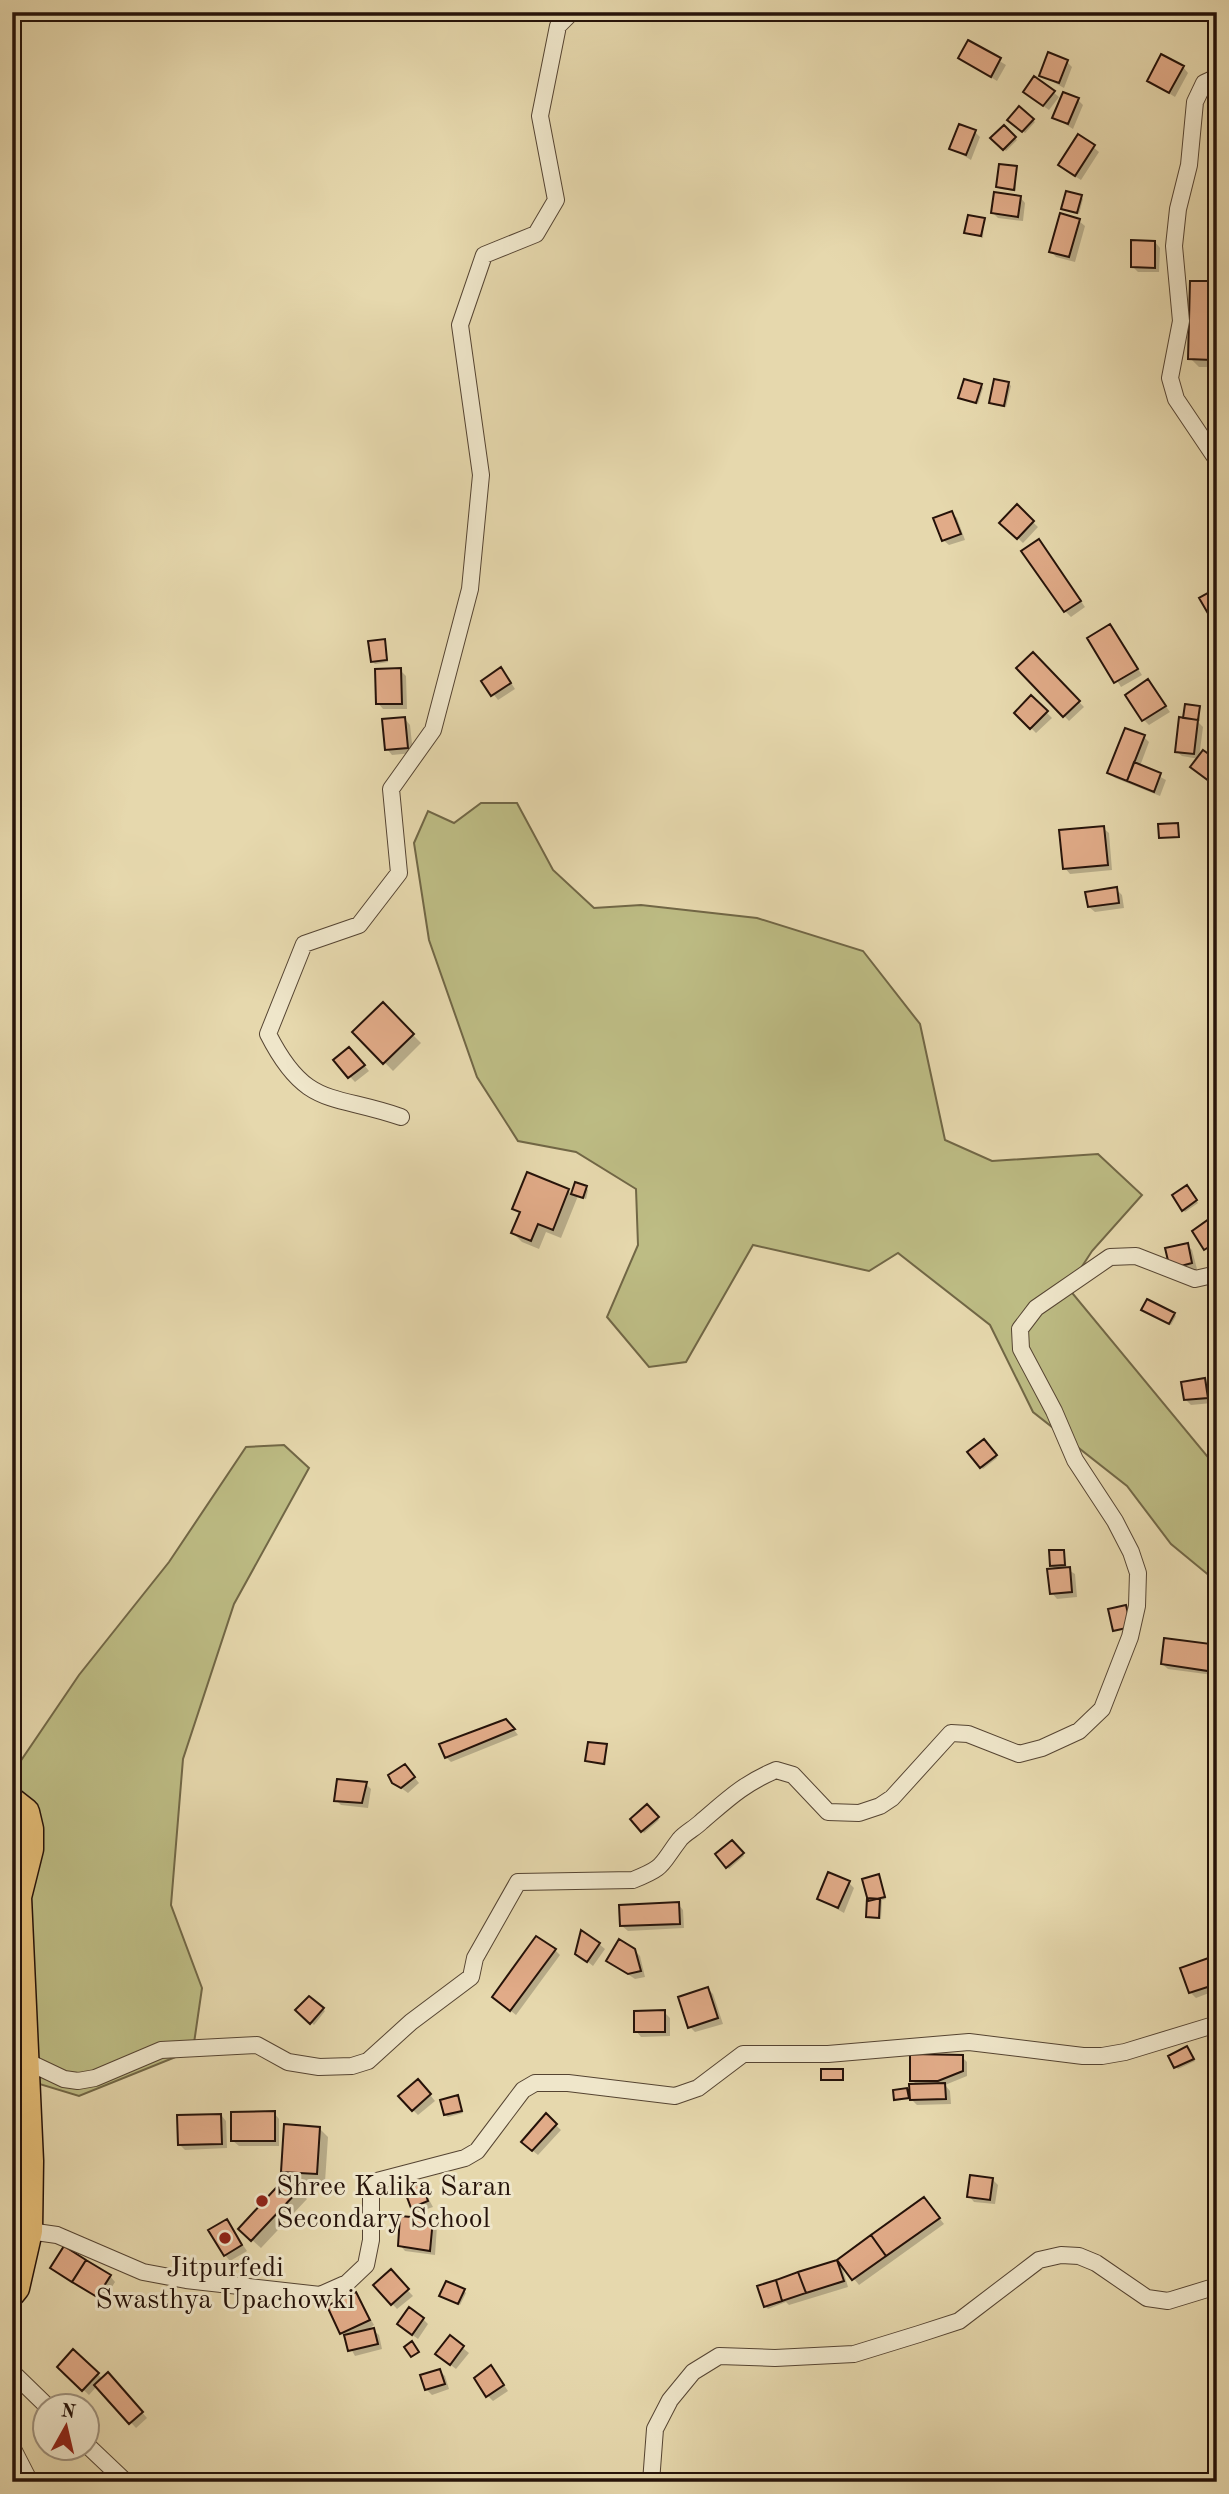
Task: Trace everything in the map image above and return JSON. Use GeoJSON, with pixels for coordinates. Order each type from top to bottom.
{"type":"FeatureCollection","features":[{"type":"Feature","properties":{"kind":"main road"},"geometry":{"type":"LineString","coordinates":[[12,1801],[26,1812],[30,1829],[26,1870],[19,1897],[30,2161],[29,2231],[16,2288],[12,2293]]}},
{"type":"Feature","properties":{"kind":"street"},"geometry":{"type":"LineString","coordinates":[[401,1117],[315,1093],[284,1065],[268,1034],[304,944],[359,925],[398,873],[391,789],[433,730],[470,589],[481,475],[460,325],[484,255],[536,234],[555,200],[540,116],[558,26],[572,12]]}},
{"type":"Feature","properties":{"kind":"street"},"geometry":{"type":"LineString","coordinates":[[1217,77],[1204,83],[1195,102],[1189,165],[1175,231],[1181,321],[1170,378],[1176,399],[1217,460]]}},
{"type":"Feature","properties":{"kind":"street"},"geometry":{"type":"LineString","coordinates":[[26,2061],[64,2079],[78,2081],[113,2071],[151,2053],[185,2047],[257,2045],[288,2062],[319,2067],[352,2066],[369,2061],[411,2022],[471,1977],[475,1958],[518,1881],[633,1880],[658,1870],[667,1862],[681,1837],[721,1802],[753,1780],[776,1770],[793,1775],[824,1810],[846,1815],[871,1810],[892,1798],[951,1733],[968,1734],[1019,1754],[1042,1748],[1079,1731],[1102,1709],[1130,1637],[1137,1606],[1138,1573],[1115,1521],[1075,1461],[1054,1411],[1021,1349],[1020,1329],[1036,1308],[1110,1257],[1136,1256],[1195,1279],[1217,1274]]}},
{"type":"Feature","properties":{"kind":"street"},"geometry":{"type":"LineString","coordinates":[[29,2231],[57,2235],[143,2272],[186,2280],[320,2295],[348,2283],[366,2265],[371,2240],[372,2190],[377,2181],[465,2158],[477,2151],[523,2090],[535,2083],[568,2082],[675,2096],[698,2088],[743,2054],[828,2054],[969,2042],[1102,2056],[1125,2052],[1217,2024]]}},
{"type":"Feature","properties":{"kind":"street"},"geometry":{"type":"LineString","coordinates":[[651,2482],[655,2429],[670,2400],[693,2372],[719,2356],[775,2358],[854,2354],[959,2321],[1039,2260],[1061,2255],[1079,2256],[1096,2263],[1147,2298],[1168,2301],[1217,2286]]}},
{"type":"Feature","properties":{"kind":"street"},"geometry":{"type":"LineString","coordinates":[[12,2372],[33,2392]]}},
{"type":"Feature","properties":{"kind":"street"},"geometry":{"type":"LineString","coordinates":[[12,2447],[30,2482]]}},
{"type":"Feature","properties":{"kind":"street"},"geometry":{"type":"LineString","coordinates":[[102,2459],[126,2482]]}},
{"type":"Feature","properties":{"kind":"shaded area"},"geometry":{"type":"Polygon","coordinates":[[[481,803],[517,803],[553,870],[594,908],[641,905],[757,918],[863,951],[920,1024],[945,1140],[992,1161],[1098,1154],[1142,1195],[1092,1251],[1068,1288],[1217,1468],[1217,1582],[1171,1544],[1127,1486],[1033,1412],[990,1325],[898,1253],[869,1271],[753,1245],[686,1362],[649,1367],[607,1317],[638,1245],[636,1189],[576,1152],[518,1141],[477,1077],[429,940],[414,843],[428,811],[454,823],[481,803]]]}},
{"type":"Feature","properties":{"kind":"shaded area"},"geometry":{"type":"Polygon","coordinates":[[[284,1445],[309,1468],[234,1604],[183,1759],[171,1905],[202,1988],[193,2050],[79,2096],[36,2083],[12,2047],[12,1780],[20,1762],[79,1675],[169,1562],[246,1447],[284,1445]]]}},
{"type":"Feature","properties":{"kind":"shaded area"},"geometry":{"type":"Polygon","coordinates":[[[12,2129],[21,2134],[35,2186],[12,2232],[12,2129]]]}},
{"type":"Feature","properties":{"kind":"building"},"geometry":{"type":"Polygon","coordinates":[[[968,40],[1001,58],[991,77],[958,58],[968,40]]]}},
{"type":"Feature","properties":{"kind":"building"},"geometry":{"type":"Polygon","coordinates":[[[1048,52],[1068,60],[1059,83],[1039,76],[1048,52]]]}},
{"type":"Feature","properties":{"kind":"building"},"geometry":{"type":"Polygon","coordinates":[[[1161,54],[1184,66],[1169,93],[1147,81],[1161,54]]]}},
{"type":"Feature","properties":{"kind":"building"},"geometry":{"type":"Polygon","coordinates":[[[1034,76],[1055,91],[1043,106],[1023,92],[1034,76]]]}},
{"type":"Feature","properties":{"kind":"building"},"geometry":{"type":"Polygon","coordinates":[[[1063,92],[1079,98],[1068,124],[1052,118],[1063,92]]]}},
{"type":"Feature","properties":{"kind":"building"},"geometry":{"type":"Polygon","coordinates":[[[1019,106],[1034,119],[1022,132],[1007,120],[1019,106]]]}},
{"type":"Feature","properties":{"kind":"building"},"geometry":{"type":"Polygon","coordinates":[[[959,124],[976,130],[966,155],[949,149],[959,124]]]}},
{"type":"Feature","properties":{"kind":"building"},"geometry":{"type":"Polygon","coordinates":[[[1004,125],[1016,137],[1003,150],[990,138],[1004,125]]]}},
{"type":"Feature","properties":{"kind":"building"},"geometry":{"type":"Polygon","coordinates":[[[1078,134],[1095,145],[1075,176],[1058,165],[1078,134]]]}},
{"type":"Feature","properties":{"kind":"building"},"geometry":{"type":"Polygon","coordinates":[[[999,164],[1017,166],[1014,190],[996,187],[999,164]]]}},
{"type":"Feature","properties":{"kind":"building"},"geometry":{"type":"Polygon","coordinates":[[[1066,191],[1082,195],[1077,213],[1061,209],[1066,191]]]}},
{"type":"Feature","properties":{"kind":"building"},"geometry":{"type":"Polygon","coordinates":[[[994,192],[1021,196],[1018,217],[991,213],[994,192]]]}},
{"type":"Feature","properties":{"kind":"building"},"geometry":{"type":"Polygon","coordinates":[[[1060,213],[1080,219],[1069,257],[1049,252],[1060,213]]]}},
{"type":"Feature","properties":{"kind":"building"},"geometry":{"type":"Polygon","coordinates":[[[968,215],[985,218],[981,236],[964,233],[968,215]]]}},
{"type":"Feature","properties":{"kind":"building"},"geometry":{"type":"Polygon","coordinates":[[[1131,240],[1155,241],[1155,268],[1131,267],[1131,240]]]}},
{"type":"Feature","properties":{"kind":"building"},"geometry":{"type":"Polygon","coordinates":[[[1190,281],[1214,281],[1212,360],[1188,359],[1190,281]]]}},
{"type":"Feature","properties":{"kind":"building"},"geometry":{"type":"Polygon","coordinates":[[[964,379],[982,384],[976,403],[958,398],[964,379]]]}},
{"type":"Feature","properties":{"kind":"building"},"geometry":{"type":"Polygon","coordinates":[[[994,379],[1009,382],[1004,406],[989,403],[994,379]]]}},
{"type":"Feature","properties":{"kind":"building"},"geometry":{"type":"Polygon","coordinates":[[[1017,504],[1034,521],[1017,539],[999,523],[1017,504]]]}},
{"type":"Feature","properties":{"kind":"building"},"geometry":{"type":"Polygon","coordinates":[[[952,511],[961,534],[942,541],[933,518],[952,511]]]}},
{"type":"Feature","properties":{"kind":"building"},"geometry":{"type":"Polygon","coordinates":[[[1039,539],[1081,601],[1064,612],[1021,551],[1039,539]]]}},
{"type":"Feature","properties":{"kind":"building"},"geometry":{"type":"Polygon","coordinates":[[[1217,588],[1217,629],[1199,598],[1217,588]]]}},
{"type":"Feature","properties":{"kind":"building"},"geometry":{"type":"Polygon","coordinates":[[[1110,624],[1138,669],[1114,683],[1087,638],[1110,624]]]}},
{"type":"Feature","properties":{"kind":"building"},"geometry":{"type":"Polygon","coordinates":[[[385,639],[387,660],[371,662],[368,641],[385,639]]]}},
{"type":"Feature","properties":{"kind":"building"},"geometry":{"type":"Polygon","coordinates":[[[1033,652],[1080,701],[1063,717],[1016,668],[1033,652]]]}},
{"type":"Feature","properties":{"kind":"building"},"geometry":{"type":"Polygon","coordinates":[[[501,667],[511,683],[491,696],[481,681],[501,667]]]}},
{"type":"Feature","properties":{"kind":"building"},"geometry":{"type":"Polygon","coordinates":[[[401,668],[402,704],[376,704],[375,669],[401,668]]]}},
{"type":"Feature","properties":{"kind":"building"},"geometry":{"type":"Polygon","coordinates":[[[1148,679],[1166,706],[1142,721],[1125,695],[1148,679]]]}},
{"type":"Feature","properties":{"kind":"building"},"geometry":{"type":"Polygon","coordinates":[[[1031,695],[1048,711],[1030,729],[1014,713],[1031,695]]]}},
{"type":"Feature","properties":{"kind":"building"},"geometry":{"type":"Polygon","coordinates":[[[1185,704],[1200,706],[1198,720],[1183,718],[1185,704]]]}},
{"type":"Feature","properties":{"kind":"building"},"geometry":{"type":"Polygon","coordinates":[[[405,717],[408,748],[385,750],[382,719],[405,717]]]}},
{"type":"Feature","properties":{"kind":"building"},"geometry":{"type":"Polygon","coordinates":[[[1179,717],[1198,720],[1194,754],[1175,752],[1179,717]]]}},
{"type":"Feature","properties":{"kind":"building"},"geometry":{"type":"Polygon","coordinates":[[[1125,728],[1145,735],[1127,781],[1107,773],[1125,728]]]}},
{"type":"Feature","properties":{"kind":"building"},"geometry":{"type":"Polygon","coordinates":[[[1203,750],[1217,760],[1217,787],[1190,767],[1203,750]]]}},
{"type":"Feature","properties":{"kind":"building"},"geometry":{"type":"Polygon","coordinates":[[[1134,762],[1161,773],[1154,792],[1127,781],[1134,762]]]}},
{"type":"Feature","properties":{"kind":"building"},"geometry":{"type":"Polygon","coordinates":[[[1178,823],[1179,837],[1159,838],[1158,824],[1178,823]]]}},
{"type":"Feature","properties":{"kind":"building"},"geometry":{"type":"Polygon","coordinates":[[[1104,826],[1108,865],[1063,869],[1059,830],[1104,826]]]}},
{"type":"Feature","properties":{"kind":"building"},"geometry":{"type":"Polygon","coordinates":[[[1117,887],[1119,903],[1088,907],[1085,892],[1117,887]]]}},
{"type":"Feature","properties":{"kind":"building"},"geometry":{"type":"Polygon","coordinates":[[[383,1002],[414,1034],[383,1064],[352,1032],[383,1002]]]}},
{"type":"Feature","properties":{"kind":"building"},"geometry":{"type":"Polygon","coordinates":[[[349,1047],[365,1065],[348,1078],[333,1060],[349,1047]]]}},
{"type":"Feature","properties":{"kind":"building"},"geometry":{"type":"Polygon","coordinates":[[[527,1172],[569,1189],[553,1230],[538,1224],[531,1241],[511,1233],[520,1212],[512,1209],[527,1172]]]}},
{"type":"Feature","properties":{"kind":"building"},"geometry":{"type":"Polygon","coordinates":[[[575,1182],[587,1186],[583,1198],[571,1194],[575,1182]]]}},
{"type":"Feature","properties":{"kind":"building"},"geometry":{"type":"Polygon","coordinates":[[[1187,1185],[1197,1200],[1182,1211],[1172,1195],[1187,1185]]]}},
{"type":"Feature","properties":{"kind":"building"},"geometry":{"type":"Polygon","coordinates":[[[1209,1219],[1217,1231],[1217,1242],[1204,1250],[1192,1231],[1209,1219]]]}},
{"type":"Feature","properties":{"kind":"building"},"geometry":{"type":"Polygon","coordinates":[[[1188,1243],[1192,1263],[1170,1269],[1165,1248],[1188,1243]]]}},
{"type":"Feature","properties":{"kind":"building"},"geometry":{"type":"Polygon","coordinates":[[[1147,1299],[1175,1313],[1169,1324],[1141,1310],[1147,1299]]]}},
{"type":"Feature","properties":{"kind":"building"},"geometry":{"type":"Polygon","coordinates":[[[1205,1378],[1208,1398],[1184,1400],[1181,1382],[1205,1378]]]}},
{"type":"Feature","properties":{"kind":"building"},"geometry":{"type":"Polygon","coordinates":[[[1217,1381],[1217,1399],[1213,1400],[1209,1383],[1217,1381]]]}},
{"type":"Feature","properties":{"kind":"building"},"geometry":{"type":"Polygon","coordinates":[[[984,1439],[997,1455],[980,1468],[967,1452],[984,1439]]]}},
{"type":"Feature","properties":{"kind":"building"},"geometry":{"type":"Polygon","coordinates":[[[1049,1550],[1064,1550],[1065,1565],[1050,1566],[1049,1550]]]}},
{"type":"Feature","properties":{"kind":"building"},"geometry":{"type":"Polygon","coordinates":[[[1070,1567],[1072,1592],[1050,1594],[1047,1569],[1070,1567]]]}},
{"type":"Feature","properties":{"kind":"building"},"geometry":{"type":"Polygon","coordinates":[[[1126,1605],[1131,1627],[1113,1631],[1108,1609],[1126,1605]]]}},
{"type":"Feature","properties":{"kind":"building"},"geometry":{"type":"Polygon","coordinates":[[[1164,1638],[1211,1644],[1208,1671],[1161,1664],[1164,1638]]]}},
{"type":"Feature","properties":{"kind":"building"},"geometry":{"type":"Polygon","coordinates":[[[506,1719],[515,1729],[445,1758],[439,1744],[506,1719]]]}},
{"type":"Feature","properties":{"kind":"building"},"geometry":{"type":"Polygon","coordinates":[[[588,1742],[607,1744],[604,1764],[585,1761],[588,1742]]]}},
{"type":"Feature","properties":{"kind":"building"},"geometry":{"type":"Polygon","coordinates":[[[405,1764],[415,1777],[401,1788],[392,1783],[388,1775],[405,1764]]]}},
{"type":"Feature","properties":{"kind":"building"},"geometry":{"type":"Polygon","coordinates":[[[337,1779],[367,1782],[362,1803],[334,1801],[337,1779]]]}},
{"type":"Feature","properties":{"kind":"building"},"geometry":{"type":"Polygon","coordinates":[[[647,1804],[659,1817],[641,1832],[630,1819],[647,1804]]]}},
{"type":"Feature","properties":{"kind":"building"},"geometry":{"type":"Polygon","coordinates":[[[732,1840],[744,1853],[726,1868],[715,1854],[732,1840]]]}},
{"type":"Feature","properties":{"kind":"building"},"geometry":{"type":"Polygon","coordinates":[[[828,1872],[850,1881],[838,1908],[817,1899],[828,1872]]]}},
{"type":"Feature","properties":{"kind":"building"},"geometry":{"type":"Polygon","coordinates":[[[879,1874],[885,1897],[868,1901],[862,1879],[879,1874]]]}},
{"type":"Feature","properties":{"kind":"building"},"geometry":{"type":"Polygon","coordinates":[[[867,1898],[880,1899],[879,1918],[866,1917],[867,1898]]]}},
{"type":"Feature","properties":{"kind":"building"},"geometry":{"type":"Polygon","coordinates":[[[679,1902],[680,1924],[620,1926],[619,1905],[679,1902]]]}},
{"type":"Feature","properties":{"kind":"building"},"geometry":{"type":"Polygon","coordinates":[[[581,1930],[600,1943],[587,1962],[575,1954],[581,1930]]]}},
{"type":"Feature","properties":{"kind":"building"},"geometry":{"type":"Polygon","coordinates":[[[536,1936],[556,1949],[510,2011],[492,1997],[536,1936]]]}},
{"type":"Feature","properties":{"kind":"building"},"geometry":{"type":"Polygon","coordinates":[[[619,1939],[635,1949],[641,1971],[628,1974],[606,1961],[619,1939]]]}},
{"type":"Feature","properties":{"kind":"building"},"geometry":{"type":"Polygon","coordinates":[[[1217,1955],[1217,1984],[1189,1993],[1180,1968],[1217,1955]]]}},
{"type":"Feature","properties":{"kind":"building"},"geometry":{"type":"Polygon","coordinates":[[[708,1987],[718,2018],[688,2028],[678,1997],[708,1987]]]}},
{"type":"Feature","properties":{"kind":"building"},"geometry":{"type":"Polygon","coordinates":[[[309,1996],[324,2008],[310,2024],[295,2010],[309,1996]]]}},
{"type":"Feature","properties":{"kind":"building"},"geometry":{"type":"Polygon","coordinates":[[[665,2010],[665,2032],[634,2032],[634,2011],[665,2010]]]}},
{"type":"Feature","properties":{"kind":"building"},"geometry":{"type":"Polygon","coordinates":[[[1187,2046],[1194,2059],[1174,2068],[1168,2056],[1187,2046]]]}},
{"type":"Feature","properties":{"kind":"building"},"geometry":{"type":"Polygon","coordinates":[[[910,2054],[963,2055],[963,2071],[938,2081],[910,2081],[910,2054]]]}},
{"type":"Feature","properties":{"kind":"building"},"geometry":{"type":"Polygon","coordinates":[[[821,2069],[843,2069],[843,2080],[821,2080],[821,2069]]]}},
{"type":"Feature","properties":{"kind":"building"},"geometry":{"type":"Polygon","coordinates":[[[418,2079],[431,2094],[412,2111],[398,2096],[418,2079]]]}},
{"type":"Feature","properties":{"kind":"building"},"geometry":{"type":"Polygon","coordinates":[[[945,2083],[946,2099],[910,2100],[909,2084],[945,2083]]]}},
{"type":"Feature","properties":{"kind":"building"},"geometry":{"type":"Polygon","coordinates":[[[907,2088],[909,2098],[894,2100],[893,2090],[907,2088]]]}},
{"type":"Feature","properties":{"kind":"building"},"geometry":{"type":"Polygon","coordinates":[[[458,2095],[462,2111],[444,2115],[440,2100],[458,2095]]]}},
{"type":"Feature","properties":{"kind":"building"},"geometry":{"type":"Polygon","coordinates":[[[275,2111],[275,2141],[231,2141],[231,2112],[275,2111]]]}},
{"type":"Feature","properties":{"kind":"building"},"geometry":{"type":"Polygon","coordinates":[[[546,2113],[557,2124],[532,2151],[521,2142],[546,2113]]]}},
{"type":"Feature","properties":{"kind":"building"},"geometry":{"type":"Polygon","coordinates":[[[221,2114],[222,2144],[178,2145],[177,2115],[221,2114]]]}},
{"type":"Feature","properties":{"kind":"building"},"geometry":{"type":"Polygon","coordinates":[[[284,2124],[320,2127],[317,2174],[281,2172],[284,2124]]]}},
{"type":"Feature","properties":{"kind":"building"},"geometry":{"type":"Polygon","coordinates":[[[970,2175],[993,2178],[990,2200],[967,2197],[970,2175]]]}},
{"type":"Feature","properties":{"kind":"building"},"geometry":{"type":"Polygon","coordinates":[[[286,2177],[299,2190],[251,2241],[238,2229],[286,2177]]]}},
{"type":"Feature","properties":{"kind":"building"},"geometry":{"type":"Polygon","coordinates":[[[422,2183],[428,2201],[411,2208],[404,2189],[422,2183]]]}},
{"type":"Feature","properties":{"kind":"building"},"geometry":{"type":"Polygon","coordinates":[[[924,2197],[940,2218],[886,2256],[871,2235],[924,2197]]]}},
{"type":"Feature","properties":{"kind":"building"},"geometry":{"type":"Polygon","coordinates":[[[400,2216],[433,2219],[430,2251],[398,2246],[400,2216]]]}},
{"type":"Feature","properties":{"kind":"building","name":"Jitpurfedi Swasthya Upachowki"},"geometry":{"type":"Polygon","coordinates":[[[227,2219],[242,2245],[224,2256],[208,2230],[227,2219]]]}},
{"type":"Feature","properties":{"kind":"building"},"geometry":{"type":"Polygon","coordinates":[[[871,2235],[886,2256],[852,2280],[837,2260],[871,2235]]]}},
{"type":"Feature","properties":{"kind":"building"},"geometry":{"type":"Polygon","coordinates":[[[64,2246],[86,2260],[72,2282],[50,2268],[64,2246]]]}},
{"type":"Feature","properties":{"kind":"building"},"geometry":{"type":"Polygon","coordinates":[[[86,2260],[111,2275],[97,2297],[72,2282],[86,2260]]]}},
{"type":"Feature","properties":{"kind":"building"},"geometry":{"type":"Polygon","coordinates":[[[837,2260],[844,2281],[806,2293],[798,2272],[837,2260]]]}},
{"type":"Feature","properties":{"kind":"building"},"geometry":{"type":"Polygon","coordinates":[[[391,2269],[409,2289],[391,2305],[373,2285],[391,2269]]]}},
{"type":"Feature","properties":{"kind":"building"},"geometry":{"type":"Polygon","coordinates":[[[798,2272],[806,2293],[782,2301],[776,2280],[798,2272]]]}},
{"type":"Feature","properties":{"kind":"building"},"geometry":{"type":"Polygon","coordinates":[[[776,2280],[782,2301],[764,2307],[757,2286],[776,2280]]]}},
{"type":"Feature","properties":{"kind":"building"},"geometry":{"type":"Polygon","coordinates":[[[446,2281],[465,2289],[458,2304],[439,2296],[446,2281]]]}},
{"type":"Feature","properties":{"kind":"building"},"geometry":{"type":"Polygon","coordinates":[[[356,2292],[370,2320],[340,2334],[327,2306],[356,2292]]]}},
{"type":"Feature","properties":{"kind":"building"},"geometry":{"type":"Polygon","coordinates":[[[409,2307],[424,2318],[412,2335],[397,2324],[409,2307]]]}},
{"type":"Feature","properties":{"kind":"building"},"geometry":{"type":"Polygon","coordinates":[[[374,2328],[378,2344],[348,2351],[344,2335],[374,2328]]]}},
{"type":"Feature","properties":{"kind":"building"},"geometry":{"type":"Polygon","coordinates":[[[450,2335],[464,2346],[450,2365],[435,2354],[450,2335]]]}},
{"type":"Feature","properties":{"kind":"building"},"geometry":{"type":"Polygon","coordinates":[[[412,2341],[419,2352],[411,2357],[404,2347],[412,2341]]]}},
{"type":"Feature","properties":{"kind":"building"},"geometry":{"type":"Polygon","coordinates":[[[73,2349],[99,2373],[82,2391],[57,2367],[73,2349]]]}},
{"type":"Feature","properties":{"kind":"building"},"geometry":{"type":"Polygon","coordinates":[[[491,2365],[504,2385],[486,2397],[474,2378],[491,2365]]]}},
{"type":"Feature","properties":{"kind":"building"},"geometry":{"type":"Polygon","coordinates":[[[440,2369],[445,2384],[425,2390],[420,2375],[440,2369]]]}},
{"type":"Feature","properties":{"kind":"building"},"geometry":{"type":"Polygon","coordinates":[[[108,2372],[143,2412],[129,2424],[94,2385],[108,2372]]]}},
{"type":"Feature","properties":{"kind":"place","name":"Shree Kalika Saran Secondary School"},"geometry":{"type":"Point","coordinates":[262,2201]}},
{"type":"Feature","properties":{"kind":"place","name":"Jitpurfedi Swasthya Upachowki"},"geometry":{"type":"Point","coordinates":[225,2238]}}]}
